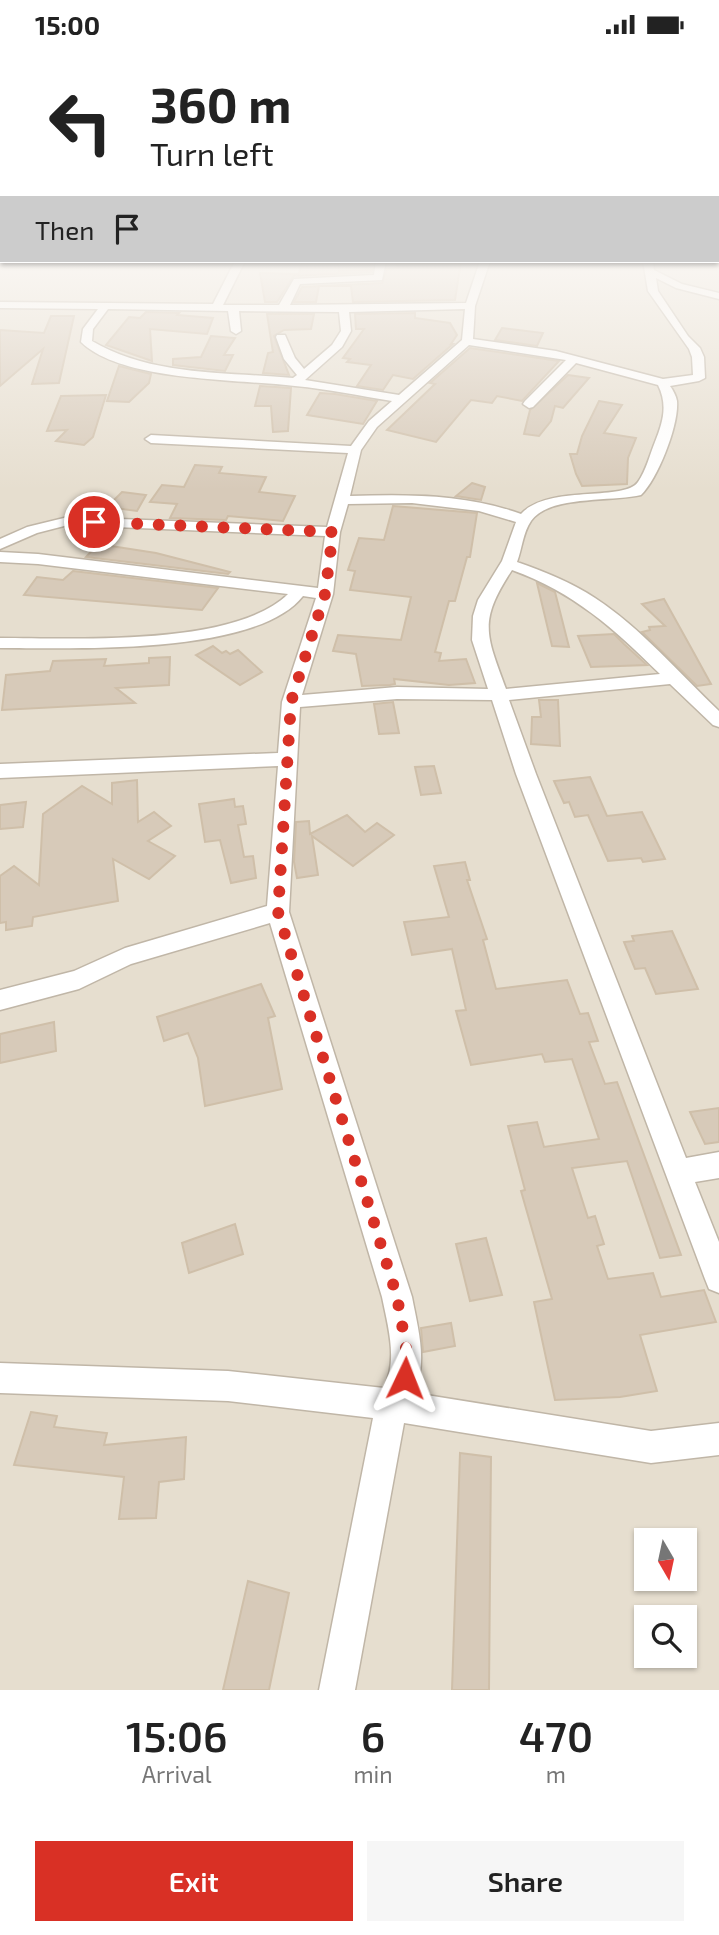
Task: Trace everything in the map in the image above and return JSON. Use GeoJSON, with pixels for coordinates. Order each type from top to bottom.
{"type":"FeatureCollection","features":[{"type":"Feature","properties":{"kind":"street"},"geometry":{"type":"LineString","coordinates":[[86,338],[86,342],[104,352],[167,369],[217,376],[300,379],[401,399]]}},
{"type":"Feature","properties":{"kind":"street"},"geometry":{"type":"LineString","coordinates":[[281,338],[300,379]]}},
{"type":"Feature","properties":{"kind":"street"},"geometry":{"type":"LineString","coordinates":[[300,379],[336,347],[342,338]]}},
{"type":"Feature","properties":{"kind":"street"},"geometry":{"type":"LineString","coordinates":[[337,1690],[392,1405],[405,1378],[406,1347],[397,1297],[278,912],[291,702],[325,594],[333,532],[355,450],[373,424],[467,341],[467,338]]}},
{"type":"Feature","properties":{"kind":"street"},"geometry":{"type":"LineString","coordinates":[[467,341],[573,359],[663,383],[704,379],[694,348],[684,338]]}},
{"type":"Feature","properties":{"kind":"street"},"geometry":{"type":"LineString","coordinates":[[529,404],[573,359]]}},
{"type":"Feature","properties":{"kind":"street"},"geometry":{"type":"LineString","coordinates":[[663,383],[671,399],[668,424],[645,483],[635,492],[547,503],[531,510],[523,520],[508,564],[489,589],[479,619],[480,640],[526,774],[719,1279]]}},
{"type":"Feature","properties":{"kind":"street"},"geometry":{"type":"LineString","coordinates":[[151,439],[355,450]]}},
{"type":"Feature","properties":{"kind":"street"},"geometry":{"type":"LineString","coordinates":[[343,500],[395,498],[460,503],[500,510],[523,520]]}},
{"type":"Feature","properties":{"kind":"street"},"geometry":{"type":"LineString","coordinates":[[0,545],[8,539],[42,527],[68,521],[333,532]]}},
{"type":"Feature","properties":{"kind":"street"},"geometry":{"type":"LineString","coordinates":[[0,557],[38,559],[325,594]]}},
{"type":"Feature","properties":{"kind":"street"},"geometry":{"type":"LineString","coordinates":[[508,564],[537,574],[589,601],[624,629],[719,721]]}},
{"type":"Feature","properties":{"kind":"street"},"geometry":{"type":"LineString","coordinates":[[0,643],[116,645],[168,641],[217,631],[276,613],[290,603],[299,591]]}},
{"type":"Feature","properties":{"kind":"street"},"geometry":{"type":"LineString","coordinates":[[291,702],[397,693],[499,695],[674,678]]}},
{"type":"Feature","properties":{"kind":"street"},"geometry":{"type":"LineString","coordinates":[[0,771],[288,759]]}},
{"type":"Feature","properties":{"kind":"street"},"geometry":{"type":"LineString","coordinates":[[0,1000],[79,979],[125,957],[278,912]]}},
{"type":"Feature","properties":{"kind":"street"},"geometry":{"type":"LineString","coordinates":[[678,1172],[719,1165]]}},
{"type":"Feature","properties":{"kind":"street"},"geometry":{"type":"LineString","coordinates":[[0,1378],[228,1386],[392,1405],[650,1447],[719,1439]]}},
{"type":"Feature","properties":{"kind":"shaded area"},"geometry":{"type":"Polygon","coordinates":[[[0,338],[719,338],[719,1690],[0,1690],[0,338]]]}},
{"type":"Feature","properties":{"kind":"building"},"geometry":{"type":"Polygon","coordinates":[[[0,338],[69,338],[59,383],[32,384],[43,349],[0,386],[0,338]]]}},
{"type":"Feature","properties":{"kind":"building"},"geometry":{"type":"Polygon","coordinates":[[[112,338],[151,338],[152,361],[106,345],[112,338]]]}},
{"type":"Feature","properties":{"kind":"building"},"geometry":{"type":"Polygon","coordinates":[[[210,338],[235,338],[224,355],[233,355],[225,371],[173,365],[173,359],[201,357],[210,338]]]}},
{"type":"Feature","properties":{"kind":"building"},"geometry":{"type":"Polygon","coordinates":[[[271,338],[275,338],[289,375],[263,373],[268,353],[273,352],[271,338]]]}},
{"type":"Feature","properties":{"kind":"building"},"geometry":{"type":"Polygon","coordinates":[[[358,338],[455,338],[453,344],[413,379],[393,375],[383,390],[357,386],[371,365],[347,362],[350,359],[343,358],[358,338]]]}},
{"type":"Feature","properties":{"kind":"building"},"geometry":{"type":"Polygon","coordinates":[[[496,338],[541,338],[537,346],[495,340],[496,338]]]}},
{"type":"Feature","properties":{"kind":"building"},"geometry":{"type":"Polygon","coordinates":[[[470,348],[559,361],[522,401],[497,396],[492,403],[471,400],[436,442],[387,430],[435,384],[430,383],[470,348]]]}},
{"type":"Feature","properties":{"kind":"building"},"geometry":{"type":"Polygon","coordinates":[[[119,366],[151,374],[149,383],[129,402],[107,401],[119,366]]]}},
{"type":"Feature","properties":{"kind":"building"},"geometry":{"type":"Polygon","coordinates":[[[568,375],[589,378],[563,408],[555,406],[551,421],[539,436],[524,434],[530,410],[568,375]]]}},
{"type":"Feature","properties":{"kind":"building"},"geometry":{"type":"Polygon","coordinates":[[[260,386],[291,388],[288,431],[273,432],[271,406],[255,406],[260,386]]]}},
{"type":"Feature","properties":{"kind":"building"},"geometry":{"type":"Polygon","coordinates":[[[320,393],[377,401],[363,424],[307,415],[320,393]]]}},
{"type":"Feature","properties":{"kind":"building"},"geometry":{"type":"Polygon","coordinates":[[[106,395],[93,437],[84,445],[56,441],[67,430],[47,431],[61,396],[106,395]]]}},
{"type":"Feature","properties":{"kind":"building"},"geometry":{"type":"Polygon","coordinates":[[[599,401],[622,405],[604,433],[636,438],[628,458],[627,484],[582,486],[576,474],[570,454],[577,454],[582,436],[599,401]]]}},
{"type":"Feature","properties":{"kind":"building"},"geometry":{"type":"Polygon","coordinates":[[[195,465],[222,467],[219,473],[266,477],[259,492],[295,496],[283,521],[228,516],[226,520],[170,518],[177,504],[150,502],[162,485],[184,487],[195,465]]]}},
{"type":"Feature","properties":{"kind":"building"},"geometry":{"type":"Polygon","coordinates":[[[472,483],[485,487],[481,500],[456,496],[472,483]]]}},
{"type":"Feature","properties":{"kind":"building"},"geometry":{"type":"Polygon","coordinates":[[[122,492],[146,495],[137,511],[107,507],[122,492]]]}},
{"type":"Feature","properties":{"kind":"building"},"geometry":{"type":"Polygon","coordinates":[[[393,506],[477,513],[470,557],[467,557],[455,601],[449,601],[435,652],[441,653],[439,661],[466,659],[475,683],[449,685],[394,679],[395,684],[362,686],[356,654],[333,651],[338,635],[401,640],[411,597],[350,590],[355,571],[348,570],[359,538],[384,540],[393,506]]]}},
{"type":"Feature","properties":{"kind":"building"},"geometry":{"type":"Polygon","coordinates":[[[98,544],[156,553],[230,572],[228,574],[86,557],[98,544]]]}},
{"type":"Feature","properties":{"kind":"building"},"geometry":{"type":"Polygon","coordinates":[[[73,571],[218,588],[202,610],[24,595],[37,577],[63,580],[73,571]]]}},
{"type":"Feature","properties":{"kind":"building"},"geometry":{"type":"Polygon","coordinates":[[[537,583],[555,592],[569,647],[552,646],[537,583]]]}},
{"type":"Feature","properties":{"kind":"building"},"geometry":{"type":"Polygon","coordinates":[[[664,599],[711,684],[697,686],[642,632],[650,630],[649,627],[665,626],[642,604],[664,599]]]}},
{"type":"Feature","properties":{"kind":"building"},"geometry":{"type":"Polygon","coordinates":[[[614,634],[647,665],[591,667],[578,636],[614,634]]]}},
{"type":"Feature","properties":{"kind":"building"},"geometry":{"type":"Polygon","coordinates":[[[213,646],[222,653],[226,651],[230,654],[238,650],[262,672],[240,685],[196,655],[213,646]]]}},
{"type":"Feature","properties":{"kind":"building"},"geometry":{"type":"Polygon","coordinates":[[[170,657],[169,685],[116,688],[135,703],[2,710],[6,675],[50,671],[53,661],[106,659],[104,666],[149,663],[149,658],[170,657]]]}},
{"type":"Feature","properties":{"kind":"building"},"geometry":{"type":"Polygon","coordinates":[[[539,700],[558,700],[560,746],[531,744],[532,717],[541,717],[539,700]]]}},
{"type":"Feature","properties":{"kind":"building"},"geometry":{"type":"Polygon","coordinates":[[[393,702],[399,733],[379,734],[374,704],[393,702]]]}},
{"type":"Feature","properties":{"kind":"building"},"geometry":{"type":"Polygon","coordinates":[[[434,766],[441,793],[421,795],[415,767],[434,766]]]}},
{"type":"Feature","properties":{"kind":"building"},"geometry":{"type":"Polygon","coordinates":[[[590,777],[607,816],[642,812],[665,859],[643,862],[641,858],[608,861],[588,815],[575,817],[569,802],[564,803],[554,781],[590,777]]]}},
{"type":"Feature","properties":{"kind":"building"},"geometry":{"type":"Polygon","coordinates":[[[137,780],[138,822],[154,812],[171,826],[148,841],[175,856],[149,879],[113,859],[118,901],[33,917],[32,926],[6,930],[6,922],[0,923],[0,876],[14,866],[39,885],[43,814],[82,786],[112,804],[112,783],[137,780]]]}},
{"type":"Feature","properties":{"kind":"building"},"geometry":{"type":"Polygon","coordinates":[[[234,799],[235,807],[243,806],[246,824],[238,825],[244,857],[253,856],[256,878],[231,883],[220,840],[205,842],[199,804],[234,799]]]}},
{"type":"Feature","properties":{"kind":"building"},"geometry":{"type":"Polygon","coordinates":[[[26,802],[23,827],[0,829],[0,805],[26,802]]]}},
{"type":"Feature","properties":{"kind":"building"},"geometry":{"type":"Polygon","coordinates":[[[347,815],[365,832],[377,823],[394,835],[353,866],[312,836],[318,875],[297,878],[294,862],[296,822],[309,821],[310,834],[347,815]]]}},
{"type":"Feature","properties":{"kind":"building"},"geometry":{"type":"Polygon","coordinates":[[[465,862],[470,880],[467,880],[487,939],[483,940],[496,989],[567,980],[580,1014],[588,1013],[598,1041],[589,1042],[605,1084],[617,1082],[681,1255],[660,1258],[627,1161],[572,1168],[588,1218],[595,1216],[604,1244],[597,1246],[608,1279],[653,1273],[661,1297],[704,1290],[716,1322],[640,1335],[657,1391],[620,1397],[555,1400],[534,1302],[552,1299],[521,1191],[525,1190],[508,1126],[537,1122],[544,1147],[599,1139],[572,1059],[545,1062],[542,1054],[471,1065],[456,1011],[466,1010],[452,949],[412,955],[404,922],[449,917],[434,866],[465,862]]]}},
{"type":"Feature","properties":{"kind":"building"},"geometry":{"type":"Polygon","coordinates":[[[672,931],[698,989],[656,994],[645,968],[635,969],[624,942],[634,941],[632,936],[672,931]]]}},
{"type":"Feature","properties":{"kind":"building"},"geometry":{"type":"Polygon","coordinates":[[[261,984],[275,1016],[268,1018],[282,1089],[205,1106],[198,1058],[188,1033],[164,1041],[157,1017],[261,984]]]}},
{"type":"Feature","properties":{"kind":"building"},"geometry":{"type":"Polygon","coordinates":[[[54,1022],[56,1051],[0,1063],[0,1034],[54,1022]]]}},
{"type":"Feature","properties":{"kind":"building"},"geometry":{"type":"Polygon","coordinates":[[[719,1108],[719,1142],[705,1144],[690,1112],[719,1108]]]}},
{"type":"Feature","properties":{"kind":"building"},"geometry":{"type":"Polygon","coordinates":[[[235,1224],[243,1254],[189,1273],[182,1243],[235,1224]]]}},
{"type":"Feature","properties":{"kind":"building"},"geometry":{"type":"Polygon","coordinates":[[[486,1238],[502,1295],[470,1301],[456,1244],[486,1238]]]}},
{"type":"Feature","properties":{"kind":"building"},"geometry":{"type":"Polygon","coordinates":[[[451,1323],[455,1346],[423,1352],[421,1328],[451,1323]]]}},
{"type":"Feature","properties":{"kind":"building"},"geometry":{"type":"Polygon","coordinates":[[[31,1412],[57,1416],[54,1427],[107,1433],[104,1445],[186,1437],[184,1479],[159,1482],[156,1518],[119,1519],[124,1477],[14,1465],[31,1412]]]}},
{"type":"Feature","properties":{"kind":"building"},"geometry":{"type":"Polygon","coordinates":[[[460,1453],[491,1457],[489,1690],[452,1690],[460,1453]]]}},
{"type":"Feature","properties":{"kind":"building"},"geometry":{"type":"Polygon","coordinates":[[[248,1581],[289,1593],[269,1690],[223,1690],[248,1581]]]}},
{"type":"Feature","properties":{"kind":"route"},"geometry":{"type":"LineString","coordinates":[[94,522],[333,532],[325,594],[291,702],[278,912],[397,1297],[406,1347],[405,1378]]}}]}
